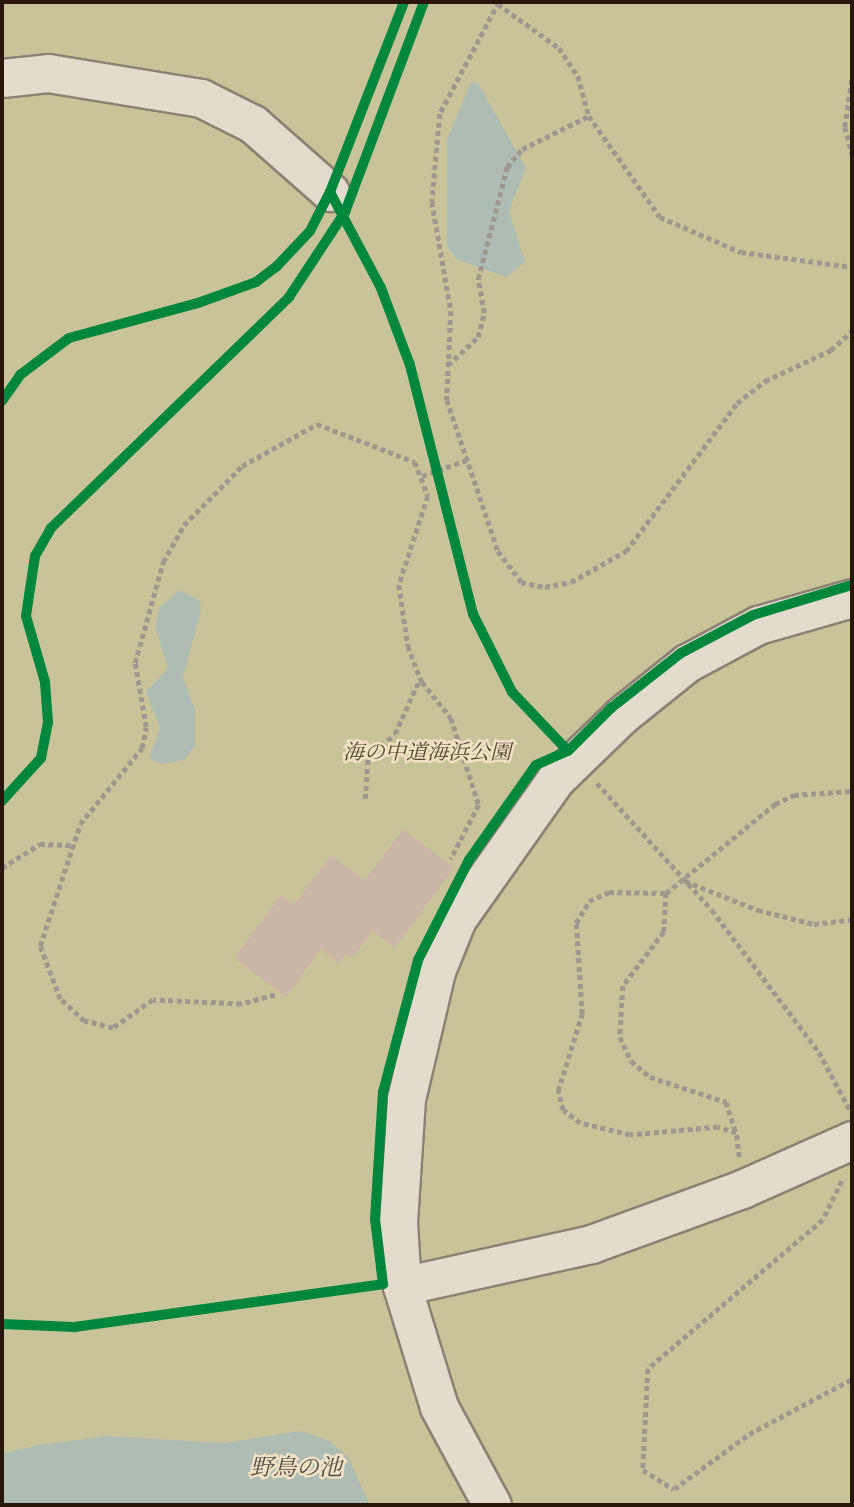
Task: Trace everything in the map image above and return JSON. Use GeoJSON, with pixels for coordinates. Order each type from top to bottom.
{"type":"FeatureCollection","features":[{"type":"Feature","properties":{"kind":"lane"},"geometry":{"type":"LineString","coordinates":[[2,78],[48,73],[201,98],[253,124],[330,192]]}},
{"type":"Feature","properties":{"kind":"lane"},"geometry":{"type":"LineString","coordinates":[[492,1505],[439,1408],[402,1286],[398,1168],[409,1086],[436,971],[484,874],[555,780],[579,763],[622,715],[687,663],[758,625],[852,598]]}},
{"type":"Feature","properties":{"kind":"lane"},"geometry":{"type":"LineString","coordinates":[[402,1286],[591,1244],[742,1189],[849,1156]]}},
{"type":"Feature","properties":{"kind":"path"},"geometry":{"type":"LineString","coordinates":[[852,267],[797,264],[681,231],[644,200],[589,116],[578,76],[559,48],[499,3],[451,88],[435,141],[432,202],[451,312],[447,400],[508,569],[521,582],[545,587],[571,582],[626,551],[737,403],[765,381],[831,350],[852,331]]}},
{"type":"Feature","properties":{"kind":"path"},"geometry":{"type":"LineString","coordinates":[[852,80],[845,127],[852,154]]}},
{"type":"Feature","properties":{"kind":"path"},"geometry":{"type":"LineString","coordinates":[[447,366],[478,337],[484,313],[478,279],[507,167],[522,149],[589,116]]}},
{"type":"Feature","properties":{"kind":"path"},"geometry":{"type":"LineString","coordinates":[[275,995],[241,1004],[153,1000],[113,1028],[75,1016],[60,999],[40,946],[80,824],[142,748],[146,727],[135,663],[163,562],[184,525],[242,466],[317,424],[415,462],[421,476],[425,509],[400,585],[408,646],[420,677],[451,718],[480,805],[451,859]]}},
{"type":"Feature","properties":{"kind":"path"},"geometry":{"type":"LineString","coordinates":[[421,476],[438,463],[467,460]]}},
{"type":"Feature","properties":{"kind":"path"},"geometry":{"type":"LineString","coordinates":[[438,463],[443,482]]}},
{"type":"Feature","properties":{"kind":"path"},"geometry":{"type":"LineString","coordinates":[[365,799],[368,757],[395,734],[420,677]]}},
{"type":"Feature","properties":{"kind":"path"},"geometry":{"type":"LineString","coordinates":[[579,763],[684,880],[819,1052],[852,1113]]}},
{"type":"Feature","properties":{"kind":"path"},"geometry":{"type":"LineString","coordinates":[[736,1133],[718,1127],[630,1135],[580,1122],[563,1110],[558,1091],[582,1014],[576,923],[589,901],[609,892],[666,893],[775,804],[794,795],[852,792]]}},
{"type":"Feature","properties":{"kind":"path"},"geometry":{"type":"LineString","coordinates":[[2,868],[40,844],[75,845]]}},
{"type":"Feature","properties":{"kind":"path"},"geometry":{"type":"LineString","coordinates":[[684,880],[758,910],[814,923],[852,919]]}},
{"type":"Feature","properties":{"kind":"path"},"geometry":{"type":"LineString","coordinates":[[666,893],[664,932],[623,986],[620,1037],[631,1061],[650,1077],[726,1102],[736,1133],[742,1189]]}},
{"type":"Feature","properties":{"kind":"path"},"geometry":{"type":"LineString","coordinates":[[849,1156],[823,1220],[648,1370],[643,1470],[674,1489],[749,1434],[852,1379]]}},
{"type":"Feature","properties":{"kind":"green space","name":"海の中道海浜公園"},"geometry":{"type":"Polygon","coordinates":[[[2,2],[852,2],[852,1505],[2,1505],[2,2]]]}},
{"type":"Feature","properties":{"kind":"water"},"geometry":{"type":"Polygon","coordinates":[[[471,82],[478,83],[526,168],[509,211],[525,262],[506,277],[456,259],[447,246],[447,139],[471,82]]]}},
{"type":"Feature","properties":{"kind":"water"},"geometry":{"type":"Polygon","coordinates":[[[180,590],[200,601],[201,611],[183,677],[195,710],[195,746],[184,760],[162,764],[149,758],[160,728],[146,692],[168,668],[155,626],[160,607],[180,590]]]}},
{"type":"Feature","properties":{"kind":"water","name":"野鳥の池"},"geometry":{"type":"Polygon","coordinates":[[[301,1431],[330,1441],[348,1457],[370,1505],[2,1505],[2,1454],[38,1445],[108,1436],[224,1443],[301,1431]]]}},
{"type":"Feature","properties":{"kind":"building"},"geometry":{"type":"Polygon","coordinates":[[[403,829],[454,868],[395,948],[372,931],[352,959],[346,954],[339,963],[321,949],[286,997],[234,958],[281,895],[294,905],[331,855],[365,880],[403,829]]]}},
{"type":"Feature","properties":{"kind":"cycle path"},"geometry":{"type":"LineString","coordinates":[[2,401],[20,375],[69,338],[198,303],[256,282],[277,266],[310,231],[330,192],[404,2]]}},
{"type":"Feature","properties":{"kind":"cycle path"},"geometry":{"type":"LineString","coordinates":[[2,801],[41,758],[48,723],[45,682],[26,616],[35,556],[51,528],[289,297],[345,212],[424,2]]}},
{"type":"Feature","properties":{"kind":"cycle path"},"geometry":{"type":"LineString","coordinates":[[330,192],[381,288],[410,365],[473,614],[512,692],[568,751]]}},
{"type":"Feature","properties":{"kind":"cycle path"},"geometry":{"type":"LineString","coordinates":[[2,1324],[74,1327],[383,1284],[375,1219],[383,1092],[418,960],[469,860],[536,765],[568,751],[611,708],[681,653],[753,615],[852,585]]}}]}
